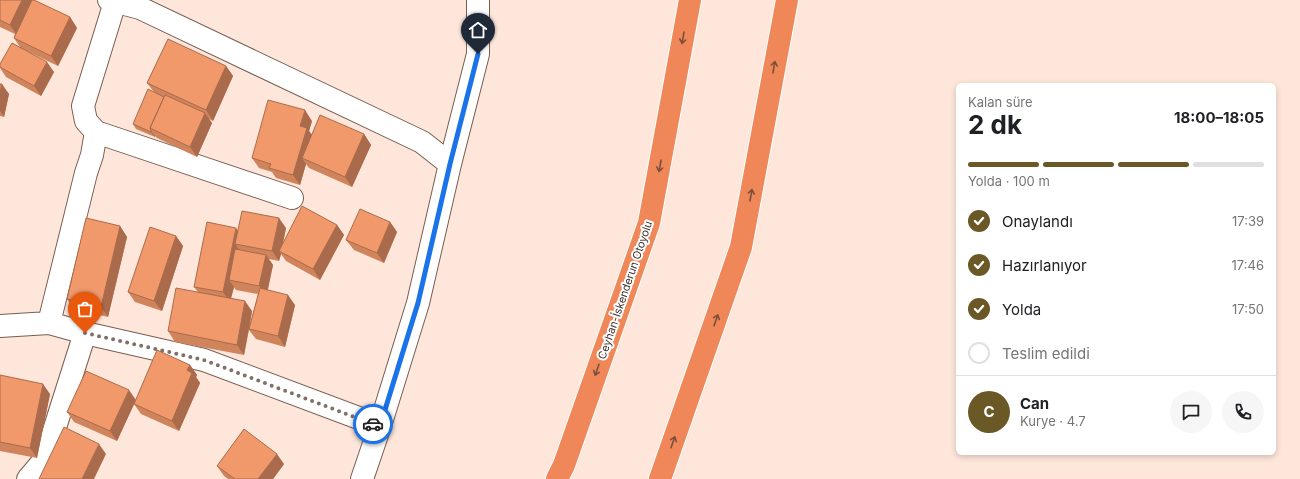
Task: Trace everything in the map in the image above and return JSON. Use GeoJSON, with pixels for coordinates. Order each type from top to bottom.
{"type":"FeatureCollection","features":[{"type":"Feature","properties":{"kind":"highway","name":"Ceyhan-İskenderun Otoyolu"},"geometry":{"type":"LineString","coordinates":[[557,479],[564,465],[649,223],[690,0]]}},
{"type":"Feature","properties":{"kind":"highway"},"geometry":{"type":"LineString","coordinates":[[660,479],[741,247],[787,0]]}},
{"type":"Feature","properties":{"kind":"street"},"geometry":{"type":"LineString","coordinates":[[362,479],[418,303],[450,164],[478,54],[478,0]]}},
{"type":"Feature","properties":{"kind":"street"},"geometry":{"type":"LineString","coordinates":[[292,198],[96,132],[86,121],[83,106],[112,1],[140,8],[422,142],[450,164]]}},
{"type":"Feature","properties":{"kind":"street"},"geometry":{"type":"LineString","coordinates":[[49,323],[92,155],[96,132]]}},
{"type":"Feature","properties":{"kind":"street"},"geometry":{"type":"LineString","coordinates":[[0,326],[49,323],[85,333],[204,360],[380,426]]}},
{"type":"Feature","properties":{"kind":"street"},"geometry":{"type":"LineString","coordinates":[[28,479],[45,459],[85,333]]}},
{"type":"Feature","properties":{"kind":"building"},"geometry":{"type":"Polygon","coordinates":[[[0,0],[22,0],[10,25],[0,20],[0,0]]]}},
{"type":"Feature","properties":{"kind":"building"},"geometry":{"type":"Polygon","coordinates":[[[32,0],[70,17],[51,56],[14,38],[32,0]]]}},
{"type":"Feature","properties":{"kind":"building"},"geometry":{"type":"Polygon","coordinates":[[[168,39],[226,66],[206,110],[147,83],[168,39]]]}},
{"type":"Feature","properties":{"kind":"building"},"geometry":{"type":"Polygon","coordinates":[[[12,43],[47,62],[34,86],[0,67],[0,64],[12,43]]]}},
{"type":"Feature","properties":{"kind":"building"},"geometry":{"type":"Polygon","coordinates":[[[148,89],[164,97],[150,128],[151,132],[133,124],[148,89]]]}},
{"type":"Feature","properties":{"kind":"building"},"geometry":{"type":"Polygon","coordinates":[[[165,95],[205,113],[190,147],[150,128],[165,95]]]}},
{"type":"Feature","properties":{"kind":"building"},"geometry":{"type":"Polygon","coordinates":[[[268,100],[305,110],[300,126],[307,128],[293,175],[269,168],[271,164],[252,158],[268,100]]]}},
{"type":"Feature","properties":{"kind":"building"},"geometry":{"type":"Polygon","coordinates":[[[320,115],[364,134],[345,177],[302,158],[320,115]]]}},
{"type":"Feature","properties":{"kind":"building"},"geometry":{"type":"Polygon","coordinates":[[[302,206],[337,225],[313,269],[279,251],[302,206]]]}},
{"type":"Feature","properties":{"kind":"building"},"geometry":{"type":"Polygon","coordinates":[[[360,209],[390,222],[377,253],[346,240],[360,209]]]}},
{"type":"Feature","properties":{"kind":"building"},"geometry":{"type":"Polygon","coordinates":[[[242,211],[279,218],[272,251],[235,244],[242,211]]]}},
{"type":"Feature","properties":{"kind":"building"},"geometry":{"type":"Polygon","coordinates":[[[86,218],[120,226],[101,307],[67,299],[86,218]]]}},
{"type":"Feature","properties":{"kind":"building"},"geometry":{"type":"Polygon","coordinates":[[[207,222],[236,228],[223,292],[194,287],[207,222]]]}},
{"type":"Feature","properties":{"kind":"building"},"geometry":{"type":"Polygon","coordinates":[[[150,227],[176,236],[154,301],[128,292],[150,227]]]}},
{"type":"Feature","properties":{"kind":"building"},"geometry":{"type":"Polygon","coordinates":[[[235,249],[266,255],[259,286],[229,280],[235,249]]]}},
{"type":"Feature","properties":{"kind":"building"},"geometry":{"type":"Polygon","coordinates":[[[176,288],[245,301],[237,345],[168,331],[176,288]]]}},
{"type":"Feature","properties":{"kind":"building"},"geometry":{"type":"Polygon","coordinates":[[[260,288],[288,295],[278,336],[249,329],[260,288]]]}},
{"type":"Feature","properties":{"kind":"building"},"geometry":{"type":"Polygon","coordinates":[[[157,350],[190,365],[187,370],[192,373],[172,421],[134,404],[157,350]]]}},
{"type":"Feature","properties":{"kind":"building"},"geometry":{"type":"Polygon","coordinates":[[[86,371],[129,390],[110,431],[67,412],[86,371]]]}},
{"type":"Feature","properties":{"kind":"building"},"geometry":{"type":"Polygon","coordinates":[[[0,375],[43,384],[30,448],[0,442],[0,375]]]}},
{"type":"Feature","properties":{"kind":"building"},"geometry":{"type":"Polygon","coordinates":[[[64,427],[99,444],[82,479],[39,479],[64,427]]]}},
{"type":"Feature","properties":{"kind":"building"},"geometry":{"type":"Polygon","coordinates":[[[244,429],[277,454],[258,479],[235,479],[217,466],[244,429]]]}},
{"type":"Feature","properties":{"kind":"way so far"},"geometry":{"type":"LineString","coordinates":[[85,333],[204,360],[373,424]]}},
{"type":"Feature","properties":{"kind":"route"},"geometry":{"type":"LineString","coordinates":[[373,424],[380,426],[418,303],[450,164],[478,54]]}}]}
